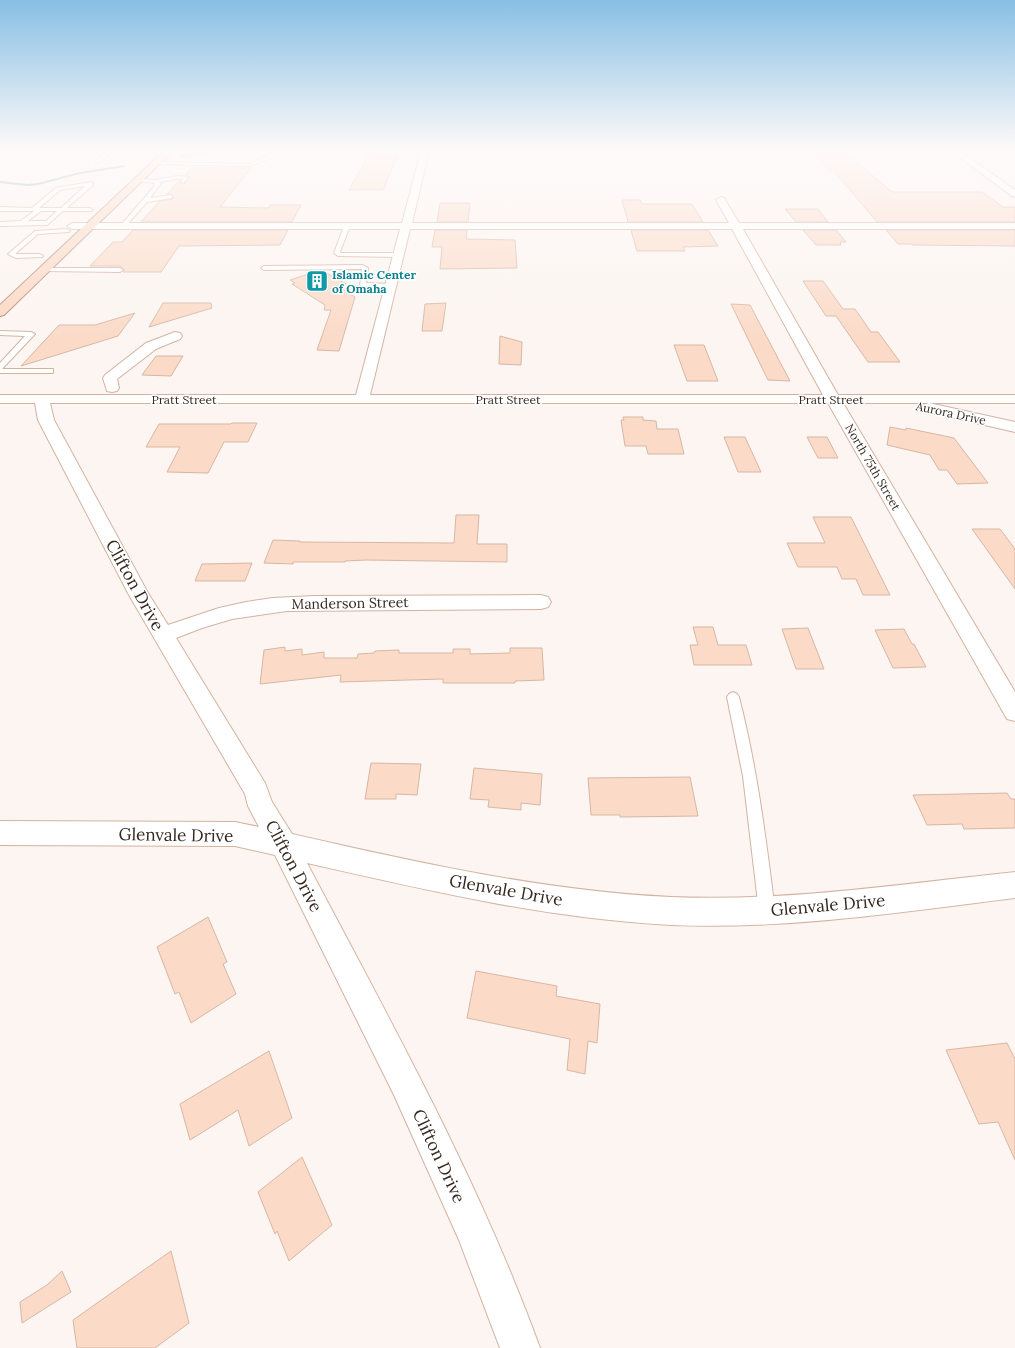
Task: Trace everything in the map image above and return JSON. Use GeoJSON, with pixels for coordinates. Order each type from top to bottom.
{"type":"FeatureCollection","features":[{"type":"Feature","properties":{"kind":"main road"},"geometry":{"type":"LineString","coordinates":[[56,241],[87,214]]}},
{"type":"Feature","properties":{"kind":"main road"},"geometry":{"type":"LineString","coordinates":[[0,312],[104,214]]}},
{"type":"Feature","properties":{"kind":"main road"},"geometry":{"type":"LineString","coordinates":[[28,266],[42,253]]}},
{"type":"Feature","properties":{"kind":"street"},"geometry":{"type":"LineString","coordinates":[[362,399],[410,214]]}},
{"type":"Feature","properties":{"kind":"street","name":"North 75th Street"},"geometry":{"type":"LineString","coordinates":[[728,214],[1015,712]]}},
{"type":"Feature","properties":{"kind":"street"},"geometry":{"type":"LineString","coordinates":[[70,229],[91,226],[1015,226]]}},
{"type":"Feature","properties":{"kind":"street"},"geometry":{"type":"LineString","coordinates":[[101,399],[112,388],[125,379],[128,373],[124,368],[133,359],[150,346],[175,336]]}},
{"type":"Feature","properties":{"kind":"street","name":"Pratt Street"},"geometry":{"type":"LineString","coordinates":[[0,399],[1015,399]]}},
{"type":"Feature","properties":{"kind":"street","name":"Clifton Drive"},"geometry":{"type":"LineString","coordinates":[[42,399],[46,420],[139,595],[256,791],[261,806],[284,846],[406,1084],[474,1232],[520,1348]]}},
{"type":"Feature","properties":{"kind":"street","name":"Aurora Drive"},"geometry":{"type":"LineString","coordinates":[[887,399],[1015,427]]}},
{"type":"Feature","properties":{"kind":"street","name":"Manderson Street"},"geometry":{"type":"LineString","coordinates":[[163,635],[206,618],[251,608],[281,604],[541,602]]}},
{"type":"Feature","properties":{"kind":"street","name":"Glenvale Drive"},"geometry":{"type":"LineString","coordinates":[[0,833],[235,834],[409,873],[524,894],[596,905],[671,911],[735,912],[802,909],[1015,885]]}},
{"type":"Feature","properties":{"kind":"lane"},"geometry":{"type":"LineString","coordinates":[[22,223],[32,214]]}},
{"type":"Feature","properties":{"kind":"lane"},"geometry":{"type":"LineString","coordinates":[[0,224],[48,223],[58,214]]}},
{"type":"Feature","properties":{"kind":"lane"},"geometry":{"type":"LineString","coordinates":[[123,226],[134,214]]}},
{"type":"Feature","properties":{"kind":"lane"},"geometry":{"type":"LineString","coordinates":[[347,226],[337,253],[340,255],[400,256]]}},
{"type":"Feature","properties":{"kind":"lane"},"geometry":{"type":"LineString","coordinates":[[42,253],[16,256],[11,254],[37,232],[70,229]]}},
{"type":"Feature","properties":{"kind":"lane"},"geometry":{"type":"LineString","coordinates":[[264,268],[363,267],[365,268],[362,285],[392,286]]}},
{"type":"Feature","properties":{"kind":"lane"},"geometry":{"type":"LineString","coordinates":[[45,270],[120,270]]}},
{"type":"Feature","properties":{"kind":"lane"},"geometry":{"type":"LineString","coordinates":[[0,334],[31,334],[0,367]]}},
{"type":"Feature","properties":{"kind":"lane"},"geometry":{"type":"LineString","coordinates":[[0,371],[50,371]]}},
{"type":"Feature","properties":{"kind":"lane"},"geometry":{"type":"LineString","coordinates":[[733,697],[739,722],[756,822],[767,911]]}},
{"type":"Feature","properties":{"kind":"building"},"geometry":{"type":"Polygon","coordinates":[[[148,214],[296,214],[292,222],[141,222],[148,214]]]}},
{"type":"Feature","properties":{"kind":"building"},"geometry":{"type":"Polygon","coordinates":[[[438,214],[469,214],[468,222],[437,222],[438,214]]]}},
{"type":"Feature","properties":{"kind":"building"},"geometry":{"type":"Polygon","coordinates":[[[626,214],[698,214],[703,222],[628,222],[626,214]]]}},
{"type":"Feature","properties":{"kind":"building"},"geometry":{"type":"Polygon","coordinates":[[[789,214],[822,214],[828,222],[796,222],[789,214]]]}},
{"type":"Feature","properties":{"kind":"building"},"geometry":{"type":"Polygon","coordinates":[[[870,214],[1015,214],[1015,222],[877,222],[870,214]]]}},
{"type":"Feature","properties":{"kind":"building"},"geometry":{"type":"Polygon","coordinates":[[[133,230],[288,230],[280,245],[179,246],[161,272],[123,272],[124,270],[120,266],[90,266],[113,242],[122,242],[133,230]]]}},
{"type":"Feature","properties":{"kind":"building"},"geometry":{"type":"Polygon","coordinates":[[[435,230],[467,230],[466,239],[515,240],[517,268],[440,269],[442,247],[432,247],[435,230]]]}},
{"type":"Feature","properties":{"kind":"building"},"geometry":{"type":"Polygon","coordinates":[[[631,230],[708,230],[718,246],[683,247],[685,251],[637,251],[631,230]]]}},
{"type":"Feature","properties":{"kind":"building"},"geometry":{"type":"Polygon","coordinates":[[[803,230],[836,230],[846,242],[840,242],[841,245],[816,245],[803,230]]]}},
{"type":"Feature","properties":{"kind":"building"},"geometry":{"type":"Polygon","coordinates":[[[886,230],[1015,230],[1015,246],[898,244],[886,230]]]}},
{"type":"Feature","properties":{"kind":"building"},"geometry":{"type":"Polygon","coordinates":[[[318,271],[323,271],[346,284],[338,286],[355,297],[339,351],[317,350],[331,310],[324,310],[325,305],[292,284],[295,283],[290,280],[318,271]]]}},
{"type":"Feature","properties":{"kind":"building"},"geometry":{"type":"Polygon","coordinates":[[[803,281],[823,281],[843,309],[855,309],[871,332],[878,332],[900,362],[868,362],[836,316],[826,316],[803,281]]]}},
{"type":"Feature","properties":{"kind":"building"},"geometry":{"type":"Polygon","coordinates":[[[163,303],[211,303],[212,308],[149,327],[163,303]]]}},
{"type":"Feature","properties":{"kind":"building"},"geometry":{"type":"Polygon","coordinates":[[[446,303],[442,331],[422,331],[425,304],[446,303]]]}},
{"type":"Feature","properties":{"kind":"building"},"geometry":{"type":"Polygon","coordinates":[[[731,304],[750,305],[790,381],[768,380],[731,304]]]}},
{"type":"Feature","properties":{"kind":"building"},"geometry":{"type":"Polygon","coordinates":[[[135,313],[118,336],[21,366],[59,325],[95,325],[135,313]]]}},
{"type":"Feature","properties":{"kind":"building"},"geometry":{"type":"Polygon","coordinates":[[[500,336],[522,342],[521,365],[499,364],[500,336]]]}},
{"type":"Feature","properties":{"kind":"building"},"geometry":{"type":"Polygon","coordinates":[[[674,345],[704,345],[718,381],[687,381],[674,345]]]}},
{"type":"Feature","properties":{"kind":"building"},"geometry":{"type":"Polygon","coordinates":[[[156,356],[183,356],[171,376],[142,375],[156,356]]]}},
{"type":"Feature","properties":{"kind":"building"},"geometry":{"type":"Polygon","coordinates":[[[623,417],[643,417],[643,420],[656,421],[657,429],[678,429],[684,454],[648,454],[646,446],[625,446],[621,420],[624,420],[623,417]]]}},
{"type":"Feature","properties":{"kind":"building"},"geometry":{"type":"Polygon","coordinates":[[[257,423],[248,442],[224,442],[208,473],[167,472],[180,447],[146,447],[159,424],[257,423]]]}},
{"type":"Feature","properties":{"kind":"building"},"geometry":{"type":"Polygon","coordinates":[[[890,427],[906,430],[906,428],[954,438],[988,483],[957,484],[947,470],[939,470],[930,455],[887,445],[890,427]]]}},
{"type":"Feature","properties":{"kind":"building"},"geometry":{"type":"Polygon","coordinates":[[[724,437],[745,437],[761,472],[738,472],[724,437]]]}},
{"type":"Feature","properties":{"kind":"building"},"geometry":{"type":"Polygon","coordinates":[[[807,437],[827,437],[838,458],[818,458],[807,437]]]}},
{"type":"Feature","properties":{"kind":"building"},"geometry":{"type":"Polygon","coordinates":[[[456,515],[479,515],[477,544],[507,544],[507,562],[366,560],[345,562],[293,562],[293,564],[264,563],[273,540],[300,542],[454,543],[456,515]]]}},
{"type":"Feature","properties":{"kind":"building"},"geometry":{"type":"Polygon","coordinates":[[[813,517],[851,517],[890,595],[863,595],[856,579],[842,579],[837,567],[798,567],[787,543],[825,543],[813,517]]]}},
{"type":"Feature","properties":{"kind":"building"},"geometry":{"type":"Polygon","coordinates":[[[972,529],[1000,529],[1015,549],[1015,589],[972,529]]]}},
{"type":"Feature","properties":{"kind":"building"},"geometry":{"type":"Polygon","coordinates":[[[252,563],[245,581],[195,581],[202,564],[252,563]]]}},
{"type":"Feature","properties":{"kind":"building"},"geometry":{"type":"Polygon","coordinates":[[[693,627],[713,627],[718,645],[746,645],[752,665],[694,665],[690,645],[698,645],[693,627]]]}},
{"type":"Feature","properties":{"kind":"building"},"geometry":{"type":"Polygon","coordinates":[[[808,628],[824,669],[796,669],[782,629],[808,628]]]}},
{"type":"Feature","properties":{"kind":"building"},"geometry":{"type":"Polygon","coordinates":[[[904,629],[926,667],[893,668],[875,630],[904,629]]]}},
{"type":"Feature","properties":{"kind":"building"},"geometry":{"type":"Polygon","coordinates":[[[285,647],[285,651],[302,649],[302,655],[324,652],[324,658],[357,658],[358,654],[374,653],[375,651],[399,650],[399,653],[453,653],[453,649],[470,649],[470,654],[510,653],[510,648],[542,648],[544,680],[515,681],[515,683],[443,683],[443,679],[340,682],[341,675],[260,684],[264,650],[285,647]]]}},
{"type":"Feature","properties":{"kind":"building"},"geometry":{"type":"Polygon","coordinates":[[[371,763],[421,764],[417,795],[396,794],[396,799],[365,799],[371,763]]]}},
{"type":"Feature","properties":{"kind":"building"},"geometry":{"type":"Polygon","coordinates":[[[474,768],[542,774],[540,805],[521,803],[521,810],[488,807],[489,800],[470,799],[474,768]]]}},
{"type":"Feature","properties":{"kind":"building"},"geometry":{"type":"Polygon","coordinates":[[[690,777],[698,816],[620,817],[620,815],[591,815],[588,778],[690,777]]]}},
{"type":"Feature","properties":{"kind":"building"},"geometry":{"type":"Polygon","coordinates":[[[1007,793],[1011,799],[1015,799],[1015,828],[964,829],[962,824],[927,825],[913,795],[1007,793]]]}},
{"type":"Feature","properties":{"kind":"building"},"geometry":{"type":"Polygon","coordinates":[[[208,917],[227,962],[223,964],[236,994],[191,1023],[179,992],[175,994],[157,947],[208,917]]]}},
{"type":"Feature","properties":{"kind":"building"},"geometry":{"type":"Polygon","coordinates":[[[476,971],[557,986],[556,996],[600,1004],[597,1043],[588,1041],[585,1074],[567,1070],[570,1039],[467,1018],[476,971]]]}},
{"type":"Feature","properties":{"kind":"building"},"geometry":{"type":"Polygon","coordinates":[[[1007,1043],[1015,1059],[1015,1160],[998,1122],[979,1124],[946,1050],[1007,1043]]]}},
{"type":"Feature","properties":{"kind":"building"},"geometry":{"type":"Polygon","coordinates":[[[269,1051],[292,1118],[249,1146],[238,1110],[190,1140],[180,1104],[269,1051]]]}},
{"type":"Feature","properties":{"kind":"building"},"geometry":{"type":"Polygon","coordinates":[[[302,1157],[332,1225],[289,1261],[277,1231],[275,1234],[258,1192],[302,1157]]]}},
{"type":"Feature","properties":{"kind":"building"},"geometry":{"type":"Polygon","coordinates":[[[171,1251],[189,1323],[155,1348],[77,1348],[73,1320],[171,1251]]]}},
{"type":"Feature","properties":{"kind":"building"},"geometry":{"type":"Polygon","coordinates":[[[62,1271],[71,1292],[22,1323],[20,1302],[47,1285],[62,1271]]]}},
{"type":"Feature","properties":{"kind":"place","name":"Islamic Center of Omaha"},"geometry":{"type":"Point","coordinates":[317,281]}}]}
